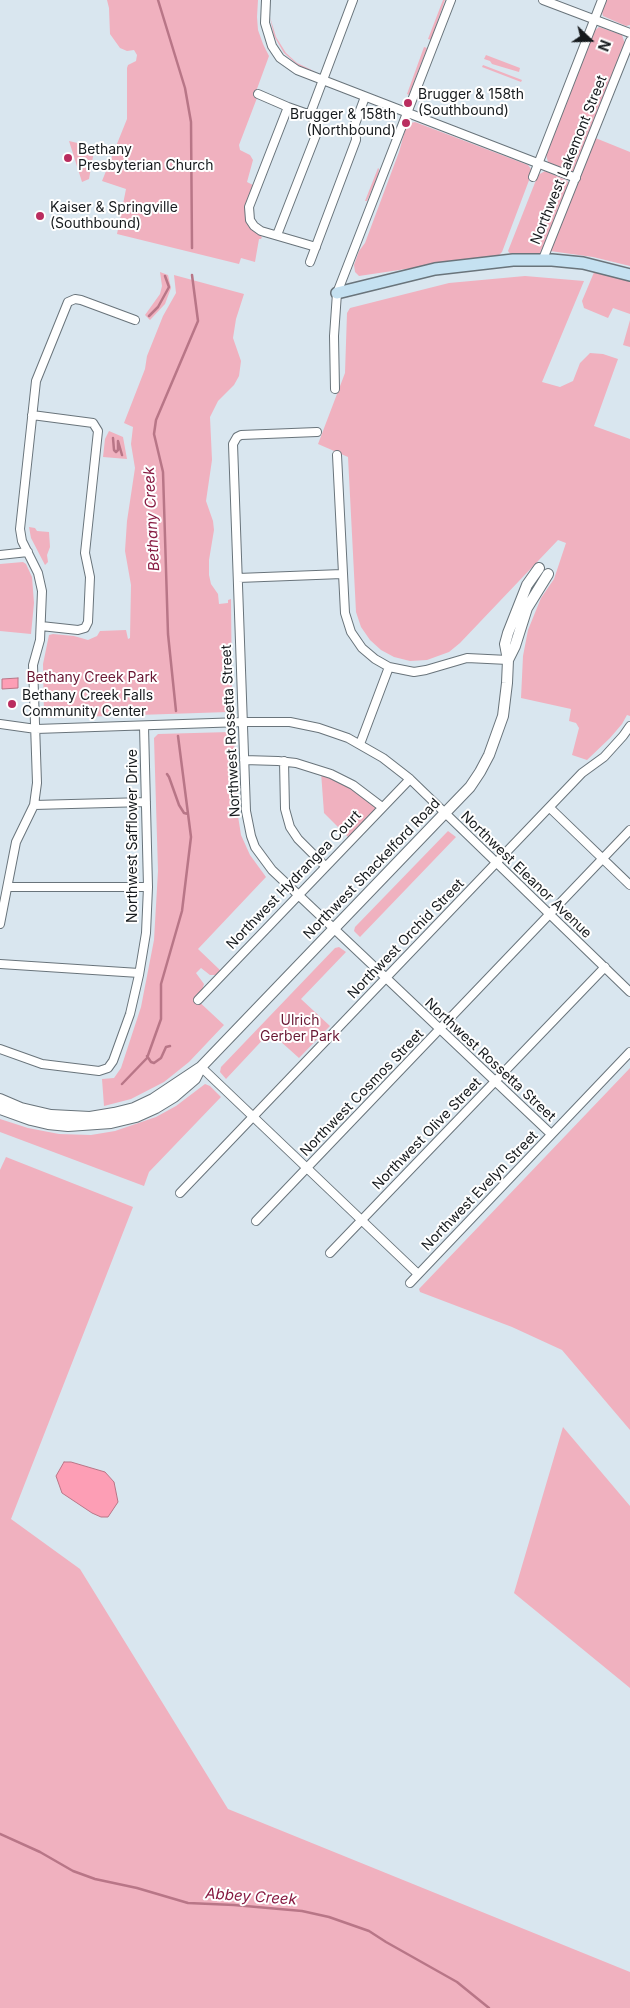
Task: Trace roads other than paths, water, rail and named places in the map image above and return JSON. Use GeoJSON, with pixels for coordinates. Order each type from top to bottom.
{"type":"FeatureCollection","features":[{"type":"Feature","properties":{"kind":"main road"},"geometry":{"type":"LineString","coordinates":[[337,293],[451,266],[513,260],[583,263],[630,274]]}},
{"type":"Feature","properties":{"kind":"street"},"geometry":{"type":"LineString","coordinates":[[266,0],[265,23],[272,46],[291,66],[322,81],[576,178]]}},
{"type":"Feature","properties":{"kind":"street"},"geometry":{"type":"LineString","coordinates":[[277,235],[317,132],[317,127],[311,113],[353,0]]}},
{"type":"Feature","properties":{"kind":"street"},"geometry":{"type":"LineString","coordinates":[[335,389],[334,336],[337,293],[450,0]]}},
{"type":"Feature","properties":{"kind":"street"},"geometry":{"type":"LineString","coordinates":[[543,0],[630,34]]}},
{"type":"Feature","properties":{"kind":"street"},"geometry":{"type":"LineString","coordinates":[[533,177],[602,0]]}},
{"type":"Feature","properties":{"kind":"street","name":"Northwest Lakemont Street"},"geometry":{"type":"LineString","coordinates":[[543,260],[630,41]]}},
{"type":"Feature","properties":{"kind":"street"},"geometry":{"type":"LineString","coordinates":[[258,94],[288,107],[311,113]]}},
{"type":"Feature","properties":{"kind":"street"},"geometry":{"type":"LineString","coordinates":[[310,262],[356,140],[354,124],[365,97]]}},
{"type":"Feature","properties":{"kind":"street"},"geometry":{"type":"LineString","coordinates":[[288,107],[248,210],[250,220],[261,231],[316,247]]}},
{"type":"Feature","properties":{"kind":"street"},"geometry":{"type":"LineString","coordinates":[[0,924],[16,842],[34,805],[38,783],[33,665],[41,626],[40,582],[38,573],[22,541],[20,520],[36,381],[68,302],[76,299],[81,300],[135,320]]}},
{"type":"Feature","properties":{"kind":"street"},"geometry":{"type":"LineString","coordinates":[[32,415],[93,422],[98,431],[84,554],[90,577],[88,622],[85,628],[78,630],[41,626]]}},
{"type":"Feature","properties":{"kind":"street","name":"Northwest Rossetta Street"},"geometry":{"type":"LineString","coordinates":[[317,432],[241,435],[234,440],[232,454],[246,811],[253,842],[263,860],[551,1134]]}},
{"type":"Feature","properties":{"kind":"street"},"geometry":{"type":"LineString","coordinates":[[337,455],[345,613],[351,632],[362,648],[374,659],[389,668],[414,672],[467,658],[508,660]]}},
{"type":"Feature","properties":{"kind":"street"},"geometry":{"type":"LineString","coordinates":[[0,555],[28,552]]}},
{"type":"Feature","properties":{"kind":"street","name":"Northwest Shackelford Road"},"geometry":{"type":"LineString","coordinates":[[0,1100],[51,1115],[90,1117],[134,1108],[153,1099],[201,1067],[470,787],[490,755],[503,716],[508,683],[506,644],[512,618],[527,585],[543,571]]}},
{"type":"Feature","properties":{"kind":"street"},"geometry":{"type":"LineString","coordinates":[[238,578],[342,574]]}},
{"type":"Feature","properties":{"kind":"street"},"geometry":{"type":"LineString","coordinates":[[360,744],[389,668]]}},
{"type":"Feature","properties":{"kind":"street","name":"Northwest Eleanor Avenue"},"geometry":{"type":"LineString","coordinates":[[0,724],[36,729],[290,722],[334,732],[360,744],[383,758],[410,779],[630,992]]}},
{"type":"Feature","properties":{"kind":"street","name":"Northwest Safflower Drive"},"geometry":{"type":"LineString","coordinates":[[0,1049],[42,1064],[106,1070],[113,1061],[130,1014],[146,933],[148,887],[144,726]]}},
{"type":"Feature","properties":{"kind":"street","name":"Northwest Orchid Street"},"geometry":{"type":"LineString","coordinates":[[180,1193],[584,771],[604,757],[630,726]]}},
{"type":"Feature","properties":{"kind":"street"},"geometry":{"type":"LineString","coordinates":[[244,760],[284,761],[331,774],[353,785],[382,807]]}},
{"type":"Feature","properties":{"kind":"street"},"geometry":{"type":"LineString","coordinates":[[284,761],[286,809],[290,827],[298,839],[325,866]]}},
{"type":"Feature","properties":{"kind":"street","name":"Northwest Hydrangea Court"},"geometry":{"type":"LineString","coordinates":[[198,1000],[410,779]]}},
{"type":"Feature","properties":{"kind":"street"},"geometry":{"type":"LineString","coordinates":[[34,805],[146,802]]}},
{"type":"Feature","properties":{"kind":"street"},"geometry":{"type":"LineString","coordinates":[[550,808],[630,885]]}},
{"type":"Feature","properties":{"kind":"street","name":"Northwest Cosmos Street"},"geometry":{"type":"LineString","coordinates":[[256,1221],[630,830]]}},
{"type":"Feature","properties":{"kind":"street"},"geometry":{"type":"LineString","coordinates":[[8,887],[148,887]]}},
{"type":"Feature","properties":{"kind":"street"},"geometry":{"type":"LineString","coordinates":[[0,964],[139,973]]}},
{"type":"Feature","properties":{"kind":"street","name":"Northwest Olive Street"},"geometry":{"type":"LineString","coordinates":[[330,1253],[605,968]]}},
{"type":"Feature","properties":{"kind":"street","name":"Northwest Evelyn Street"},"geometry":{"type":"LineString","coordinates":[[410,1283],[630,1052]]}},
{"type":"Feature","properties":{"kind":"street"},"geometry":{"type":"LineString","coordinates":[[201,1067],[418,1274]]}},
{"type":"Feature","properties":{"kind":"street","name":"Northwest Shackelford Road"},"geometry":{"type":"LineString","coordinates":[[0,1109],[48,1124],[68,1126],[111,1123],[136,1117],[174,1097],[196,1079],[201,1067]]}},
{"type":"Feature","properties":{"kind":"waterway","name":"Bethany Creek"},"geometry":{"type":"LineString","coordinates":[[158,0],[185,88],[191,122],[192,248]]}},
{"type":"Feature","properties":{"kind":"waterway","name":"Bethany Creek"},"geometry":{"type":"LineString","coordinates":[[176,711],[168,634],[163,472],[154,434],[156,420],[198,321],[192,275]]}},
{"type":"Feature","properties":{"kind":"waterway"},"geometry":{"type":"LineString","coordinates":[[149,316],[158,307],[169,287],[165,276]]}},
{"type":"Feature","properties":{"kind":"waterway"},"geometry":{"type":"LineString","coordinates":[[113,438],[114,450],[116,452],[118,450],[118,441],[122,455]]}},
{"type":"Feature","properties":{"kind":"waterway","name":"Bethany Creek"},"geometry":{"type":"LineString","coordinates":[[122,1084],[147,1058],[161,1019],[161,984],[182,911],[191,837],[178,736]]}},
{"type":"Feature","properties":{"kind":"waterway"},"geometry":{"type":"LineString","coordinates":[[167,774],[179,805],[184,813],[188,814]]}},
{"type":"Feature","properties":{"kind":"waterway"},"geometry":{"type":"LineString","coordinates":[[147,1056],[154,1063],[161,1058],[166,1047],[170,1046]]}},
{"type":"Feature","properties":{"kind":"waterway","name":"Abbey Creek"},"geometry":{"type":"LineString","coordinates":[[0,1834],[40,1852],[73,1871],[95,1879],[137,1888],[188,1903],[302,1911],[329,1917],[369,1931],[457,1982],[489,2008]]}},
{"type":"Feature","properties":{"kind":"place","name":"Brugger & 158th (Southbound)"},"geometry":{"type":"Point","coordinates":[408,103]}},
{"type":"Feature","properties":{"kind":"place","name":"Brugger & 158th (Northbound)"},"geometry":{"type":"Point","coordinates":[406,123]}},
{"type":"Feature","properties":{"kind":"place","name":"Bethany Presbyterian Church"},"geometry":{"type":"Point","coordinates":[68,158]}},
{"type":"Feature","properties":{"kind":"place","name":"Kaiser & Springville (Southbound)"},"geometry":{"type":"Point","coordinates":[40,216]}},
{"type":"Feature","properties":{"kind":"place","name":"Bethany Creek Falls Community Center"},"geometry":{"type":"Point","coordinates":[12,704]}},
{"type":"Feature","properties":{"kind":"park label","name":"Bethany Creek Park"},"geometry":{"type":"Point","coordinates":[92,678]}},
{"type":"Feature","properties":{"kind":"park label","name":"Ulrich Gerber Park"},"geometry":{"type":"Point","coordinates":[300,1030]}}]}
